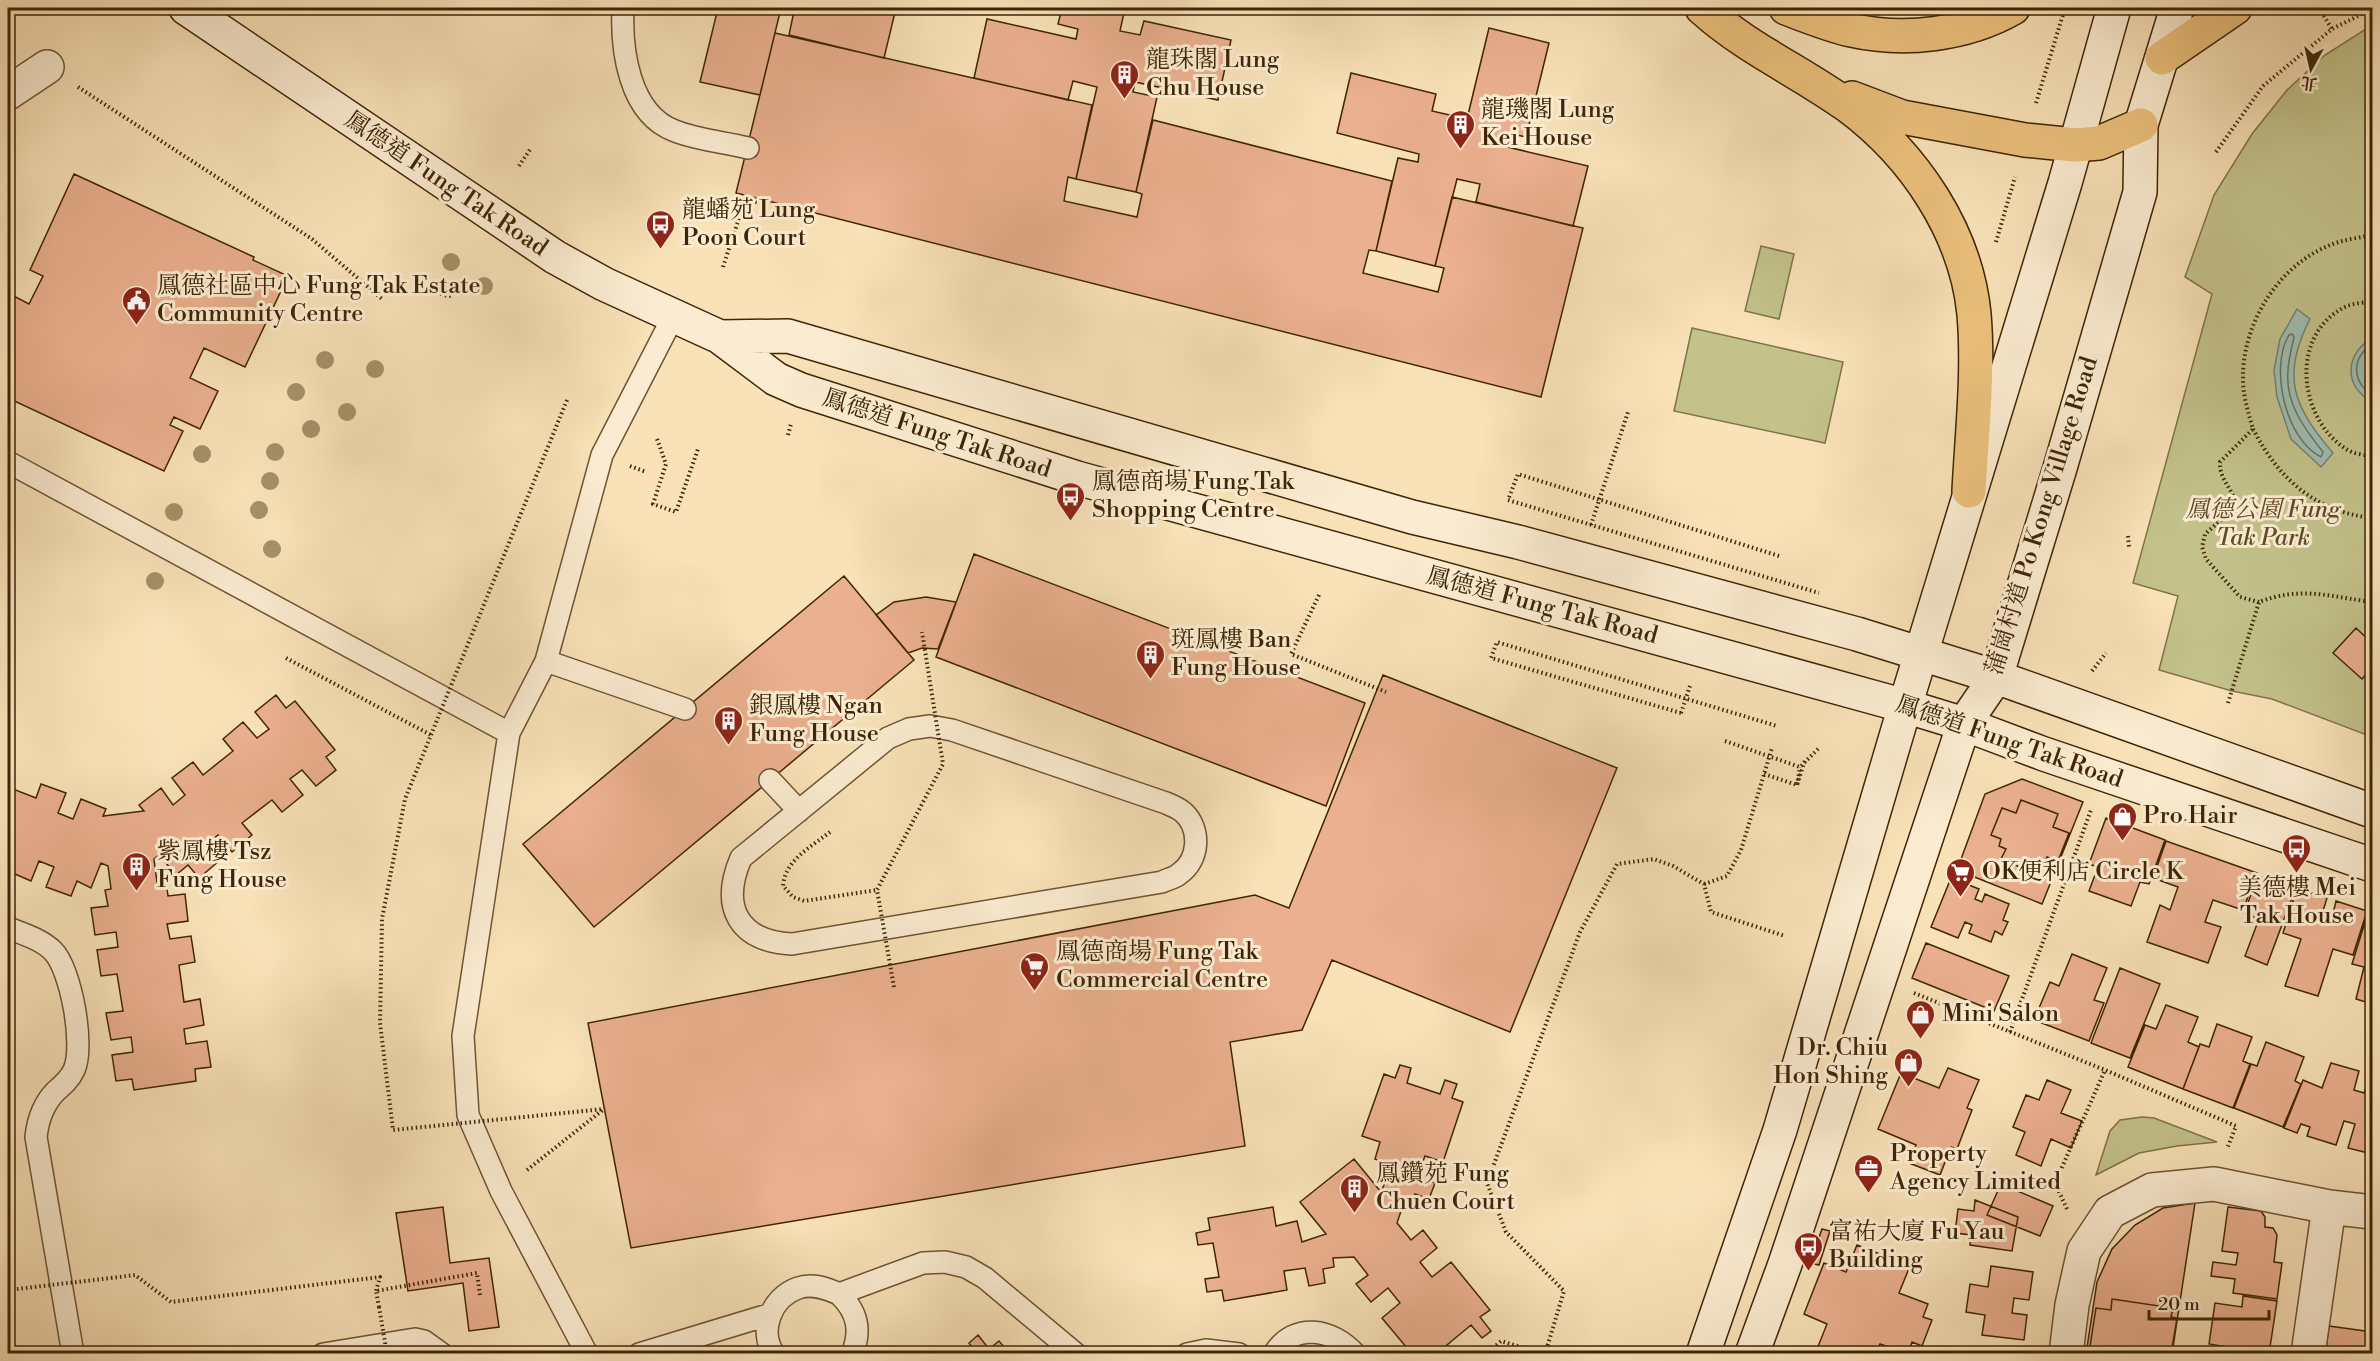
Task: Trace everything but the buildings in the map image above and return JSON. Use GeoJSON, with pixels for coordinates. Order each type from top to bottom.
{"type":"FeatureCollection","features":[{"type":"Feature","properties":{"kind":"main road","name":"鳳德道 Fung Tak Road"},"geometry":{"type":"LineString","coordinates":[[186,8],[555,257],[673,317],[720,337],[776,379],[792,386],[840,404],[1065,475],[1905,706],[1964,724],[2373,865]]}},
{"type":"Feature","properties":{"kind":"main road"},"geometry":{"type":"LineString","coordinates":[[1702,8],[1750,45],[1849,107],[1896,149],[1936,203],[1961,255],[1974,315],[1975,382],[1970,491]]}},
{"type":"Feature","properties":{"kind":"main road"},"geometry":{"type":"LineString","coordinates":[[1786,8],[1852,31],[1903,35],[1946,32],[1976,24],[2013,8]]}},
{"type":"Feature","properties":{"kind":"main road"},"geometry":{"type":"LineString","coordinates":[[1703,1353],[1780,1130],[1905,706],[2024,321],[2114,8]]}},
{"type":"Feature","properties":{"kind":"main road","name":"蒲崗村道 Po Kong Village Road"},"geometry":{"type":"LineString","coordinates":[[1752,1353],[1785,1264],[1964,724],[1996,677],[2060,468],[2140,192],[2141,125],[2177,8]]}},
{"type":"Feature","properties":{"kind":"main road"},"geometry":{"type":"LineString","coordinates":[[2162,58],[2235,8]]}},
{"type":"Feature","properties":{"kind":"main road"},"geometry":{"type":"LineString","coordinates":[[8,93],[47,67]]}},
{"type":"Feature","properties":{"kind":"main road"},"geometry":{"type":"LineString","coordinates":[[1816,85],[1902,117],[2025,140],[2075,145],[2099,143],[2141,125]]}},
{"type":"Feature","properties":{"kind":"main road","name":"鳳德道 Fung Tak Road"},"geometry":{"type":"LineString","coordinates":[[720,337],[788,336],[797,338],[1412,517],[1529,545],[1857,634],[1996,677],[2373,811]]}},
{"type":"Feature","properties":{"kind":"main road"},"geometry":{"type":"LineString","coordinates":[[2066,1353],[2072,1305],[2084,1251],[2110,1212],[2152,1190],[2214,1184],[2329,1207],[2373,1212]]}},
{"type":"Feature","properties":{"kind":"main road"},"geometry":{"type":"LineString","coordinates":[[2308,1353],[2329,1207]]}},
{"type":"Feature","properties":{"kind":"lane"},"geometry":{"type":"LineString","coordinates":[[623,8],[622,30],[627,71],[644,106],[655,120],[675,131],[748,148]]}},
{"type":"Feature","properties":{"kind":"lane"},"geometry":{"type":"LineString","coordinates":[[586,1353],[501,1191],[468,1115],[463,1036],[509,733],[546,661],[602,455],[673,317]]}},
{"type":"Feature","properties":{"kind":"lane"},"geometry":{"type":"LineString","coordinates":[[8,462],[509,733]]}},
{"type":"Feature","properties":{"kind":"lane"},"geometry":{"type":"LineString","coordinates":[[546,661],[685,709]]}},
{"type":"Feature","properties":{"kind":"lane"},"geometry":{"type":"LineString","coordinates":[[930,726],[952,730],[1166,803],[1182,811],[1193,825],[1196,844],[1191,862],[1179,875],[1162,882],[792,944],[771,943],[753,934],[738,919],[731,899],[732,878],[741,858],[799,811],[888,738],[909,729],[930,726]]}},
{"type":"Feature","properties":{"kind":"lane"},"geometry":{"type":"LineString","coordinates":[[770,780],[799,811]]}},
{"type":"Feature","properties":{"kind":"lane"},"geometry":{"type":"LineString","coordinates":[[8,928],[41,942],[59,958],[67,975],[78,1037],[77,1063],[73,1073],[41,1112],[36,1137],[73,1353]]}},
{"type":"Feature","properties":{"kind":"lane"},"geometry":{"type":"LineString","coordinates":[[838,1294],[923,1263],[945,1262],[966,1267],[985,1278],[1076,1353]]}},
{"type":"Feature","properties":{"kind":"lane"},"geometry":{"type":"LineString","coordinates":[[774,1353],[768,1339],[771,1314],[777,1303],[787,1293],[813,1286],[826,1288],[838,1294],[848,1303],[856,1321],[857,1342],[852,1353]]}},
{"type":"Feature","properties":{"kind":"lane"},"geometry":{"type":"LineString","coordinates":[[639,1353],[771,1314]]}},
{"type":"Feature","properties":{"kind":"lane"},"geometry":{"type":"LineString","coordinates":[[1274,1353],[1288,1340],[1302,1333],[1317,1332],[1332,1335],[1346,1343],[1355,1353]]}},
{"type":"Feature","properties":{"kind":"lane"},"geometry":{"type":"LineString","coordinates":[[323,1353],[415,1339],[424,1341],[442,1353]]}},
{"type":"Feature","properties":{"kind":"lane"},"geometry":{"type":"LineString","coordinates":[[1187,1353],[1206,1350],[1239,1353]]}},
{"type":"Feature","properties":{"kind":"path"},"geometry":{"type":"LineString","coordinates":[[2033,114],[2065,8]]}},
{"type":"Feature","properties":{"kind":"path"},"geometry":{"type":"LineString","coordinates":[[2319,8],[2332,29]]}},
{"type":"Feature","properties":{"kind":"path"},"geometry":{"type":"LineString","coordinates":[[2216,152],[2263,86],[2332,29],[2373,9]]}},
{"type":"Feature","properties":{"kind":"path"},"geometry":{"type":"LineString","coordinates":[[47,67],[312,239],[382,299]]}},
{"type":"Feature","properties":{"kind":"path"},"geometry":{"type":"LineString","coordinates":[[2373,68],[2367,84],[2373,109]]}},
{"type":"Feature","properties":{"kind":"path"},"geometry":{"type":"LineString","coordinates":[[519,166],[531,148]]}},
{"type":"Feature","properties":{"kind":"path"},"geometry":{"type":"LineString","coordinates":[[1995,245],[2017,169]]}},
{"type":"Feature","properties":{"kind":"path"},"geometry":{"type":"LineString","coordinates":[[723,267],[745,200],[767,204]]}},
{"type":"Feature","properties":{"kind":"path"},"geometry":{"type":"LineString","coordinates":[[2373,235],[2328,246],[2301,261],[2273,289],[2251,327],[2245,353],[2243,379],[2246,404],[2253,429],[2266,454],[2284,476],[2319,502],[2354,516],[2373,518]]}},
{"type":"Feature","properties":{"kind":"path"},"geometry":{"type":"LineString","coordinates":[[433,289],[443,295],[451,296],[457,290]]}},
{"type":"Feature","properties":{"kind":"path"},"geometry":{"type":"LineString","coordinates":[[2373,301],[2346,306],[2320,327],[2309,348],[2306,388],[2312,407],[2325,431],[2348,451],[2373,456]]}},
{"type":"Feature","properties":{"kind":"path"},"geometry":{"type":"LineString","coordinates":[[501,1191],[604,1108],[393,1130],[380,1023],[382,919],[405,799],[567,400]]}},
{"type":"Feature","properties":{"kind":"path"},"geometry":{"type":"LineString","coordinates":[[1590,525],[1628,412]]}},
{"type":"Feature","properties":{"kind":"path"},"geometry":{"type":"LineString","coordinates":[[2253,429],[2220,462],[2220,473],[2235,499],[2234,509],[2205,534],[2202,547],[2206,559],[2240,597],[2259,602],[2280,594],[2306,592],[2373,601]]}},
{"type":"Feature","properties":{"kind":"path"},"geometry":{"type":"LineString","coordinates":[[657,439],[666,464],[652,504],[676,512],[698,449]]}},
{"type":"Feature","properties":{"kind":"path"},"geometry":{"type":"LineString","coordinates":[[1779,556],[1518,474],[1508,500],[1819,593]]}},
{"type":"Feature","properties":{"kind":"path"},"geometry":{"type":"LineString","coordinates":[[2128,536],[2129,547]]}},
{"type":"Feature","properties":{"kind":"path"},"geometry":{"type":"LineString","coordinates":[[1319,595],[1291,654],[1386,692]]}},
{"type":"Feature","properties":{"kind":"path"},"geometry":{"type":"LineString","coordinates":[[2228,703],[2259,602]]}},
{"type":"Feature","properties":{"kind":"path"},"geometry":{"type":"LineString","coordinates":[[894,987],[877,890],[942,764],[921,632]]}},
{"type":"Feature","properties":{"kind":"path"},"geometry":{"type":"LineString","coordinates":[[1690,686],[1681,713],[1491,658],[1497,642],[1777,726]]}},
{"type":"Feature","properties":{"kind":"path"},"geometry":{"type":"LineString","coordinates":[[286,658],[431,735]]}},
{"type":"Feature","properties":{"kind":"path"},"geometry":{"type":"LineString","coordinates":[[1725,741],[1800,766]]}},
{"type":"Feature","properties":{"kind":"path"},"geometry":{"type":"LineString","coordinates":[[1704,884],[1727,876],[1741,850],[1772,748]]}},
{"type":"Feature","properties":{"kind":"path"},"geometry":{"type":"LineString","coordinates":[[1797,785],[1800,766],[1819,748]]}},
{"type":"Feature","properties":{"kind":"path"},"geometry":{"type":"LineString","coordinates":[[1797,785],[1805,760]]}},
{"type":"Feature","properties":{"kind":"path"},"geometry":{"type":"LineString","coordinates":[[1764,774],[1797,785]]}},
{"type":"Feature","properties":{"kind":"path"},"geometry":{"type":"LineString","coordinates":[[2010,1032],[2104,774]]}},
{"type":"Feature","properties":{"kind":"path"},"geometry":{"type":"LineString","coordinates":[[830,832],[794,860],[784,876],[783,886],[794,897],[804,901],[877,890]]}},
{"type":"Feature","properties":{"kind":"path"},"geometry":{"type":"LineString","coordinates":[[1486,1353],[1502,1341],[1544,1353],[1564,1291],[1506,1232],[1487,1183],[1580,932],[1617,864],[1654,859],[1673,866],[1704,884],[1711,912],[1785,936]]}},
{"type":"Feature","properties":{"kind":"path"},"geometry":{"type":"LineString","coordinates":[[1913,993],[2105,1070],[2236,1126],[2223,1158]]}},
{"type":"Feature","properties":{"kind":"path"},"geometry":{"type":"LineString","coordinates":[[2071,1216],[2055,1183],[2105,1070]]}},
{"type":"Feature","properties":{"kind":"path"},"geometry":{"type":"LineString","coordinates":[[376,1292],[477,1273],[480,1295]]}},
{"type":"Feature","properties":{"kind":"path"},"geometry":{"type":"LineString","coordinates":[[8,1290],[135,1275],[171,1302],[380,1277],[376,1292],[387,1353]]}},
{"type":"Feature","properties":{"kind":"green space","name":"鳳德公園 Fung Tak Park"},"geometry":{"type":"Polygon","coordinates":[[[2372,25],[2372,737],[2272,699],[2232,691],[2159,670],[2178,596],[2133,583],[2212,294],[2185,277],[2214,195],[2252,134],[2287,90],[2325,55],[2372,25]]]}},
{"type":"Feature","properties":{"kind":"green space"},"geometry":{"type":"Polygon","coordinates":[[[1761,246],[1794,254],[1779,319],[1745,311],[1761,246]]]}},
{"type":"Feature","properties":{"kind":"green space"},"geometry":{"type":"Polygon","coordinates":[[[1692,328],[1843,362],[1825,443],[1674,411],[1692,328]]]}},
{"type":"Feature","properties":{"kind":"green space"},"geometry":{"type":"Polygon","coordinates":[[[2154,1118],[2217,1142],[2139,1153],[2096,1175],[2110,1131],[2120,1120],[2154,1118]]]}},
{"type":"Feature","properties":{"kind":"water"},"geometry":{"type":"Polygon","coordinates":[[[2297,309],[2310,319],[2295,358],[2296,390],[2309,421],[2333,453],[2321,467],[2291,439],[2277,397],[2274,370],[2280,339],[2297,309]]]}},
{"type":"Feature","properties":{"kind":"water"},"geometry":{"type":"Polygon","coordinates":[[[2372,339],[2372,401],[2356,388],[2351,370],[2352,361],[2357,352],[2372,339]]]}},
{"type":"Feature","properties":{"kind":"place","name":"龍珠閣 Lung Chu House"},"geometry":{"type":"Point","coordinates":[1125,100]}},
{"type":"Feature","properties":{"kind":"place","name":"龍璣閣 Lung Kei House"},"geometry":{"type":"Point","coordinates":[1460,150]}},
{"type":"Feature","properties":{"kind":"place","name":"龍蟠苑 Lung Poon Court"},"geometry":{"type":"Point","coordinates":[661,250]}},
{"type":"Feature","properties":{"kind":"place","name":"鳳德社區中心 Fung Tak Estate Community Centre"},"geometry":{"type":"Point","coordinates":[136,326]}},
{"type":"Feature","properties":{"kind":"place","name":"鳳德商場 Fung Tak Shopping Centre"},"geometry":{"type":"Point","coordinates":[1071,522]}},
{"type":"Feature","properties":{"kind":"place","name":"斑鳳樓 Ban Fung House"},"geometry":{"type":"Point","coordinates":[1150,680]}},
{"type":"Feature","properties":{"kind":"place","name":"銀鳳樓 Ngan Fung House"},"geometry":{"type":"Point","coordinates":[728,746]}},
{"type":"Feature","properties":{"kind":"place","name":"Pro Hair"},"geometry":{"type":"Point","coordinates":[2122,842]}},
{"type":"Feature","properties":{"kind":"place","name":"美德樓 Mei Tak House"},"geometry":{"type":"Point","coordinates":[2297,874]}},
{"type":"Feature","properties":{"kind":"place","name":"紫鳳樓 Tsz Fung House"},"geometry":{"type":"Point","coordinates":[136,892]}},
{"type":"Feature","properties":{"kind":"place","name":"OK便利店 Circle K"},"geometry":{"type":"Point","coordinates":[1961,898]}},
{"type":"Feature","properties":{"kind":"place","name":"鳳德商場 Fung Tak Commercial Centre"},"geometry":{"type":"Point","coordinates":[1035,992]}},
{"type":"Feature","properties":{"kind":"place","name":"Mini Salon"},"geometry":{"type":"Point","coordinates":[1921,1040]}},
{"type":"Feature","properties":{"kind":"place","name":"Dr. Chiu Hon Shing"},"geometry":{"type":"Point","coordinates":[1909,1088]}},
{"type":"Feature","properties":{"kind":"place","name":"Property Agency Limited"},"geometry":{"type":"Point","coordinates":[1869,1194]}},
{"type":"Feature","properties":{"kind":"place","name":"鳳鑽苑 Fung Chuen Court"},"geometry":{"type":"Point","coordinates":[1355,1214]}},
{"type":"Feature","properties":{"kind":"place","name":"富祐大廈 Fu Yau Building"},"geometry":{"type":"Point","coordinates":[1808,1272]}}]}
